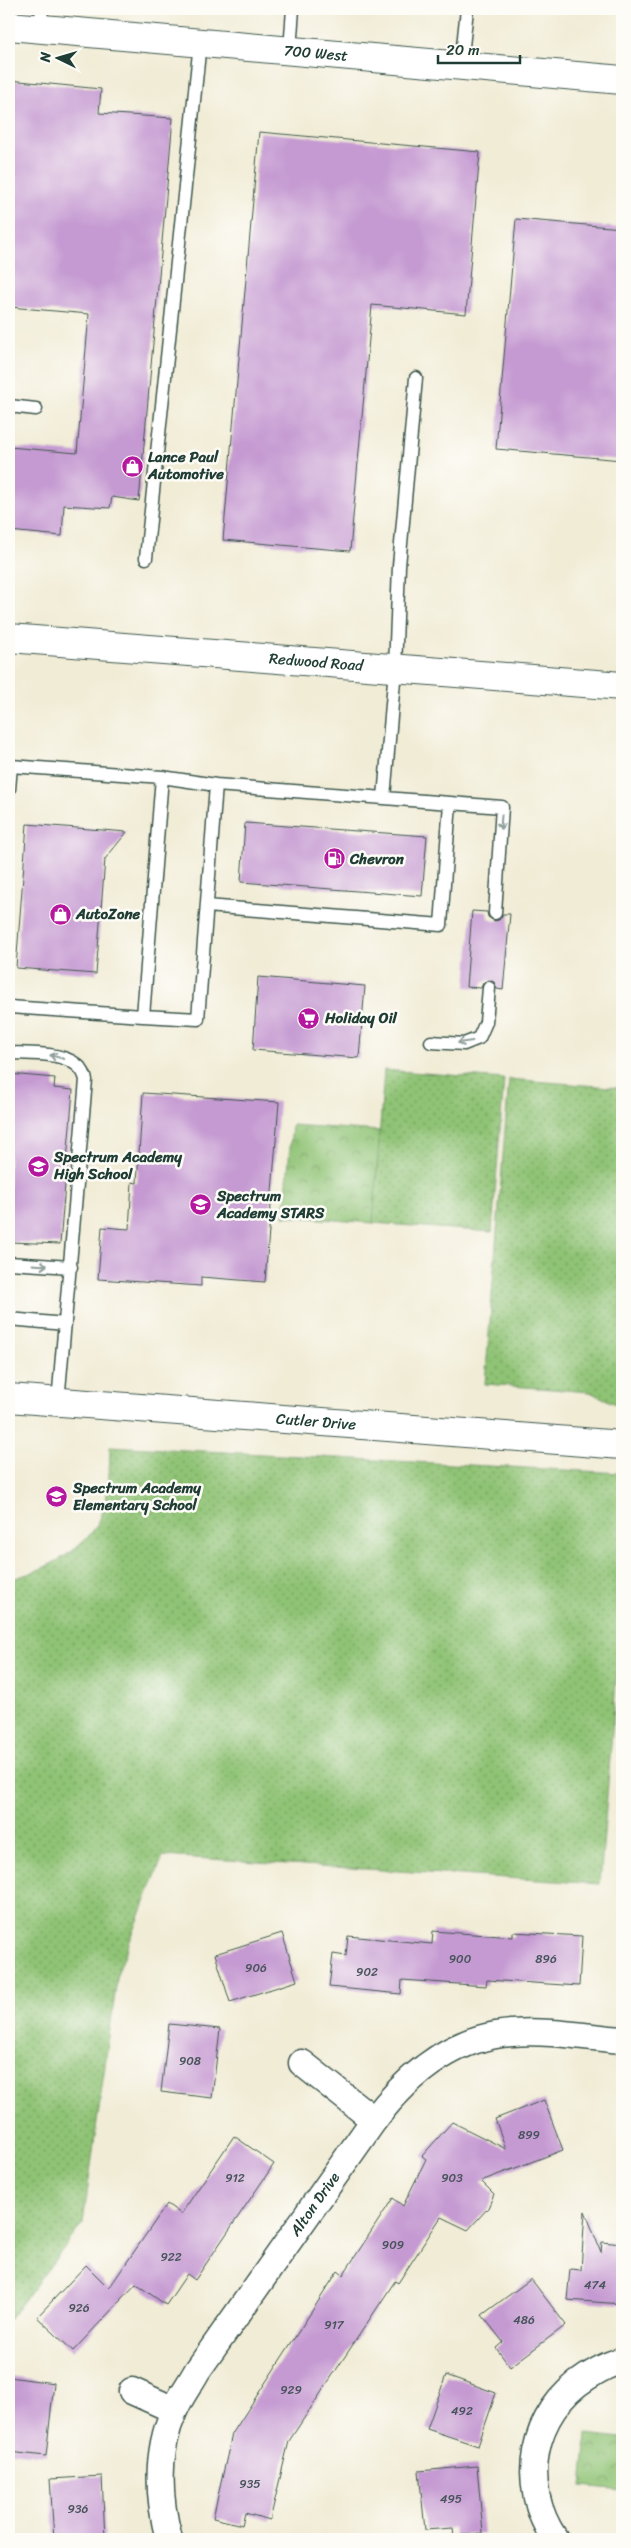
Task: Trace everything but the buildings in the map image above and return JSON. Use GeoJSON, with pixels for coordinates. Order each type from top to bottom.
{"type":"FeatureCollection","features":[{"type":"Feature","properties":{"kind":"street","name":"700 West"},"geometry":{"type":"LineString","coordinates":[[9,26],[41,18],[200,43],[461,65],[622,76]]}},
{"type":"Feature","properties":{"kind":"street","name":"Redwood Road"},"geometry":{"type":"LineString","coordinates":[[9,638],[622,686]]}},
{"type":"Feature","properties":{"kind":"street","name":"Cutler Drive"},"geometry":{"type":"LineString","coordinates":[[9,1398],[622,1446]]}},
{"type":"Feature","properties":{"kind":"street","name":"Alton Drive"},"geometry":{"type":"LineString","coordinates":[[169,2539],[160,2492],[161,2465],[165,2438],[174,2410],[197,2371],[374,2120],[402,2085],[418,2071],[468,2043],[510,2033],[622,2040]]}},
{"type":"Feature","properties":{"kind":"street"},"geometry":{"type":"LineString","coordinates":[[302,2063],[374,2120]]}},
{"type":"Feature","properties":{"kind":"street"},"geometry":{"type":"LineString","coordinates":[[556,2539],[544,2520],[538,2502],[533,2464],[542,2429],[562,2398],[577,2384],[595,2372],[622,2361]]}},
{"type":"Feature","properties":{"kind":"street"},"geometry":{"type":"LineString","coordinates":[[132,2392],[174,2410]]}},
{"type":"Feature","properties":{"kind":"lane"},"geometry":{"type":"LineString","coordinates":[[290,50],[293,9]]}},
{"type":"Feature","properties":{"kind":"lane"},"geometry":{"type":"LineString","coordinates":[[461,65],[467,9]]}},
{"type":"Feature","properties":{"kind":"lane"},"geometry":{"type":"LineString","coordinates":[[146,558],[200,43]]}},
{"type":"Feature","properties":{"kind":"lane"},"geometry":{"type":"LineString","coordinates":[[384,798],[395,668],[399,566],[416,378]]}},
{"type":"Feature","properties":{"kind":"lane"},"geometry":{"type":"LineString","coordinates":[[9,406],[36,409]]}},
{"type":"Feature","properties":{"kind":"lane"},"geometry":{"type":"LineString","coordinates":[[9,789],[10,766],[162,777],[216,785],[502,807],[495,913]]}},
{"type":"Feature","properties":{"kind":"lane"},"geometry":{"type":"LineString","coordinates":[[143,1016],[162,777]]}},
{"type":"Feature","properties":{"kind":"lane"},"geometry":{"type":"LineString","coordinates":[[9,1007],[198,1020],[216,785]]}},
{"type":"Feature","properties":{"kind":"lane"},"geometry":{"type":"LineString","coordinates":[[207,906],[440,925],[450,803]]}},
{"type":"Feature","properties":{"kind":"lane"},"geometry":{"type":"LineString","coordinates":[[431,1042],[464,1044],[478,1038],[486,1022],[489,988]]}},
{"type":"Feature","properties":{"kind":"lane"},"geometry":{"type":"LineString","coordinates":[[9,1053],[46,1055],[69,1061],[84,1072],[86,1089],[58,1402]]}},
{"type":"Feature","properties":{"kind":"lane"},"geometry":{"type":"LineString","coordinates":[[9,1263],[71,1267]]}},
{"type":"Feature","properties":{"kind":"lane"},"geometry":{"type":"LineString","coordinates":[[9,1319],[65,1324]]}},
{"type":"Feature","properties":{"kind":"green space"},"geometry":{"type":"Polygon","coordinates":[[[384,1070],[504,1079],[492,1232],[373,1223],[384,1070]]]}},
{"type":"Feature","properties":{"kind":"green space"},"geometry":{"type":"Polygon","coordinates":[[[509,1079],[622,1088],[622,1407],[590,1392],[485,1384],[509,1079]]]}},
{"type":"Feature","properties":{"kind":"green space"},"geometry":{"type":"Polygon","coordinates":[[[292,1125],[380,1131],[373,1223],[284,1216],[292,1125]]]}},
{"type":"Feature","properties":{"kind":"green space"},"geometry":{"type":"Polygon","coordinates":[[[110,1446],[622,1473],[622,1607],[600,1884],[163,1856],[118,1972],[83,2223],[9,2320],[9,1580],[36,1571],[64,1557],[87,1538],[96,1527],[102,1514],[109,1480],[110,1446]]]}},
{"type":"Feature","properties":{"kind":"green space"},"geometry":{"type":"Polygon","coordinates":[[[587,2434],[622,2438],[622,2490],[582,2486],[587,2434]]]}},
{"type":"Feature","properties":{"kind":"place","name":"Lance Paul Automotive"},"geometry":{"type":"Point","coordinates":[132,466]}},
{"type":"Feature","properties":{"kind":"place","name":"Chevron"},"geometry":{"type":"Point","coordinates":[334,859]}},
{"type":"Feature","properties":{"kind":"place","name":"AutoZone"},"geometry":{"type":"Point","coordinates":[60,914]}},
{"type":"Feature","properties":{"kind":"place","name":"Holiday Oil"},"geometry":{"type":"Point","coordinates":[309,1018]}},
{"type":"Feature","properties":{"kind":"place","name":"Spectrum Academy High School"},"geometry":{"type":"Point","coordinates":[38,1166]}},
{"type":"Feature","properties":{"kind":"place","name":"Spectrum Academy STARS"},"geometry":{"type":"Point","coordinates":[201,1205]}},
{"type":"Feature","properties":{"kind":"place","name":"Spectrum Academy Elementary School"},"geometry":{"type":"Point","coordinates":[57,1497]}}]}
